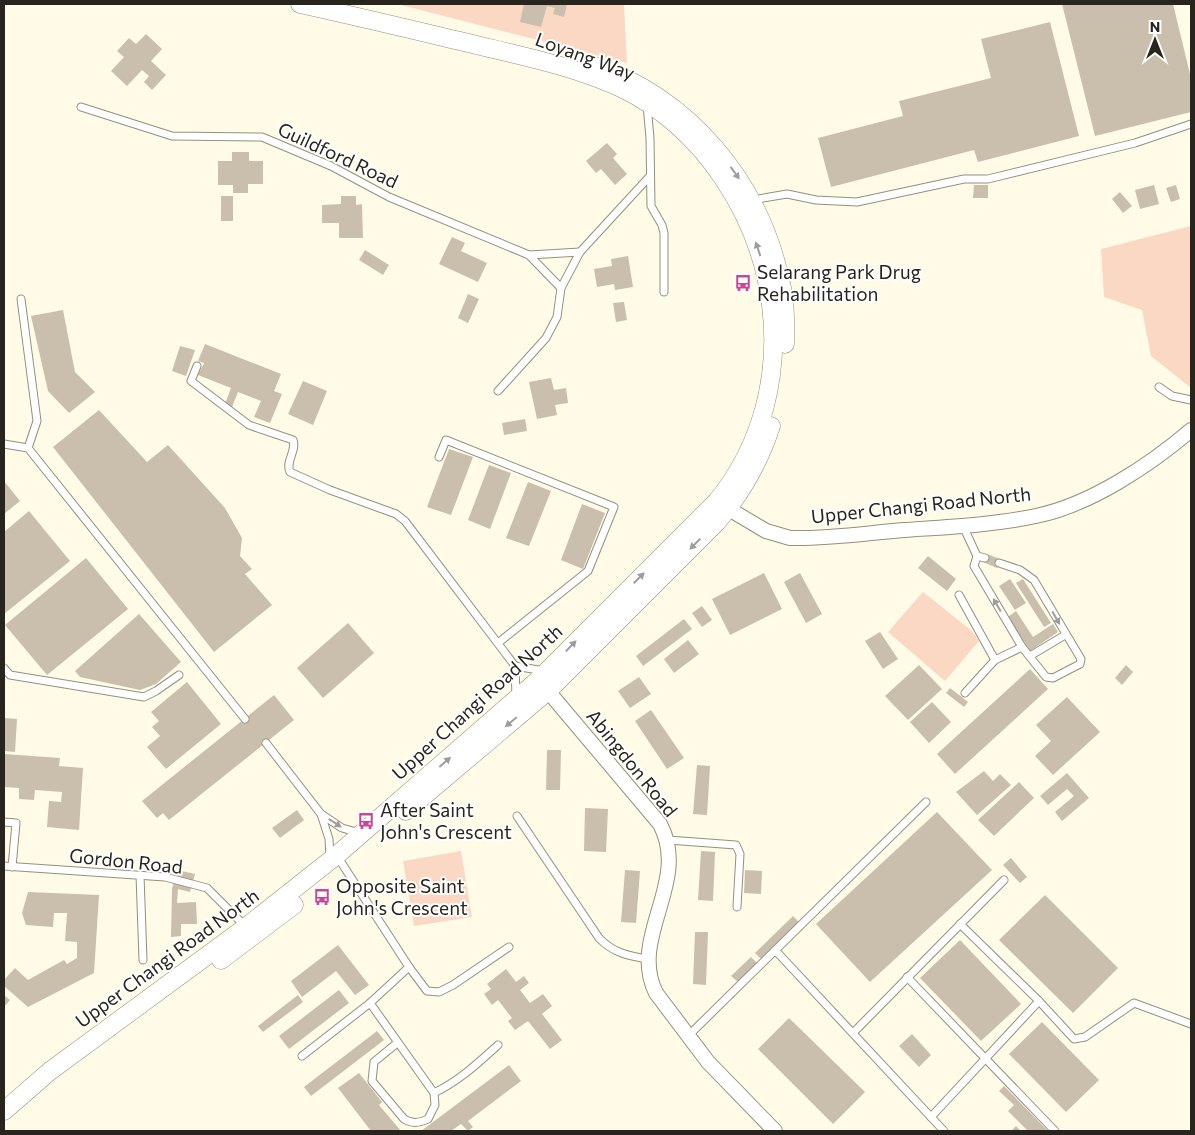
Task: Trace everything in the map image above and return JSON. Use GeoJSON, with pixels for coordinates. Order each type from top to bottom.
{"type":"FeatureCollection","features":[{"type":"Feature","properties":{"kind":"street","name":"Loyang Way"},"geometry":{"type":"LineString","coordinates":[[300,4],[542,61],[621,89],[647,103],[695,145],[730,188],[750,226],[765,269],[769,290],[774,350],[767,401],[750,449],[723,505]]}},
{"type":"Feature","properties":{"kind":"street","name":"Loyang Way"},"geometry":{"type":"LineString","coordinates":[[349,4],[571,58],[634,82],[667,102],[693,125],[726,161],[752,200],[769,240],[782,284],[785,345],[782,374],[771,427],[760,456],[742,490]]}},
{"type":"Feature","properties":{"kind":"street","name":"Upper Changi Road North"},"geometry":{"type":"LineString","coordinates":[[723,505],[766,531],[790,538],[963,526],[1037,516],[1068,506],[1125,480],[1164,453],[1191,430]]}},
{"type":"Feature","properties":{"kind":"street","name":"Upper Changi Road North"},"geometry":{"type":"LineString","coordinates":[[4,1125],[55,1078],[250,932],[337,860],[544,681],[723,505],[742,490]]}},
{"type":"Feature","properties":{"kind":"street","name":"Upper Changi Road North"},"geometry":{"type":"LineString","coordinates":[[337,860],[363,833],[516,700],[544,681]]}},
{"type":"Feature","properties":{"kind":"street","name":"Abingdon Road"},"geometry":{"type":"LineString","coordinates":[[544,681],[660,824],[668,840],[669,875],[650,944],[648,960],[650,981],[656,993],[708,1062],[775,1131]]}},
{"type":"Feature","properties":{"kind":"street","name":"Upper Changi Road North"},"geometry":{"type":"LineString","coordinates":[[4,1111],[50,1071],[250,932]]}},
{"type":"Feature","properties":{"kind":"lane"},"geometry":{"type":"LineString","coordinates":[[647,103],[650,138],[651,206],[662,225],[664,233],[664,292]]}},
{"type":"Feature","properties":{"kind":"lane","name":"Guildford Road"},"geometry":{"type":"LineString","coordinates":[[81,107],[172,136],[262,137],[331,166],[389,197],[529,255],[561,288]]}},
{"type":"Feature","properties":{"kind":"lane"},"geometry":{"type":"LineString","coordinates":[[752,200],[787,194],[816,200],[857,202],[964,179],[988,179],[1135,143],[1191,124]]}},
{"type":"Feature","properties":{"kind":"lane"},"geometry":{"type":"LineString","coordinates":[[498,391],[546,338],[557,317],[561,288],[580,252],[650,176]]}},
{"type":"Feature","properties":{"kind":"lane"},"geometry":{"type":"LineString","coordinates":[[529,255],[580,252]]}},
{"type":"Feature","properties":{"kind":"lane"},"geometry":{"type":"LineString","coordinates":[[21,298],[37,421],[28,448]]}},
{"type":"Feature","properties":{"kind":"lane"},"geometry":{"type":"LineString","coordinates":[[197,366],[191,381],[249,425],[293,440],[295,445],[288,465],[290,472],[314,484],[396,514],[405,521],[515,666],[544,681]]}},
{"type":"Feature","properties":{"kind":"lane"},"geometry":{"type":"LineString","coordinates":[[1159,387],[1172,396],[1191,400]]}},
{"type":"Feature","properties":{"kind":"lane"},"geometry":{"type":"LineString","coordinates":[[439,457],[446,440],[614,507],[588,571],[498,643]]}},
{"type":"Feature","properties":{"kind":"lane"},"geometry":{"type":"LineString","coordinates":[[4,444],[28,448],[245,718]]}},
{"type":"Feature","properties":{"kind":"lane"},"geometry":{"type":"LineString","coordinates":[[963,526],[977,556],[974,566],[1022,647],[1048,678],[1053,678],[1080,664],[1081,659],[1028,574],[999,563]]}},
{"type":"Feature","properties":{"kind":"lane"},"geometry":{"type":"LineString","coordinates":[[977,556],[985,558]]}},
{"type":"Feature","properties":{"kind":"lane"},"geometry":{"type":"LineString","coordinates":[[959,595],[995,660]]}},
{"type":"Feature","properties":{"kind":"lane"},"geometry":{"type":"LineString","coordinates":[[1030,656],[1065,635]]}},
{"type":"Feature","properties":{"kind":"lane"},"geometry":{"type":"LineString","coordinates":[[965,693],[995,660],[1022,647]]}},
{"type":"Feature","properties":{"kind":"lane"},"geometry":{"type":"LineString","coordinates":[[515,666],[516,700]]}},
{"type":"Feature","properties":{"kind":"lane"},"geometry":{"type":"LineString","coordinates":[[4,668],[10,676],[144,697],[156,692],[179,675]]}},
{"type":"Feature","properties":{"kind":"lane"},"geometry":{"type":"LineString","coordinates":[[266,743],[321,814],[342,828],[363,833]]}},
{"type":"Feature","properties":{"kind":"lane"},"geometry":{"type":"LineString","coordinates":[[688,1036],[926,802]]}},
{"type":"Feature","properties":{"kind":"lane"},"geometry":{"type":"LineString","coordinates":[[321,814],[337,860],[427,991],[439,992],[453,985],[509,946]]}},
{"type":"Feature","properties":{"kind":"lane"},"geometry":{"type":"LineString","coordinates":[[517,816],[599,938],[609,948],[625,955],[648,960]]}},
{"type":"Feature","properties":{"kind":"lane"},"geometry":{"type":"LineString","coordinates":[[4,822],[16,823],[12,867]]}},
{"type":"Feature","properties":{"kind":"lane"},"geometry":{"type":"LineString","coordinates":[[668,840],[736,845],[740,854],[737,907]]}},
{"type":"Feature","properties":{"kind":"lane","name":"Gordon Road"},"geometry":{"type":"LineString","coordinates":[[4,866],[140,874],[165,877],[207,888],[250,932]]}},
{"type":"Feature","properties":{"kind":"lane"},"geometry":{"type":"LineString","coordinates":[[140,874],[143,960]]}},
{"type":"Feature","properties":{"kind":"lane"},"geometry":{"type":"LineString","coordinates":[[853,1033],[1004,880]]}},
{"type":"Feature","properties":{"kind":"lane"},"geometry":{"type":"LineString","coordinates":[[960,924],[1039,1001],[1074,1039],[1085,1037],[1134,1003],[1191,1024]]}},
{"type":"Feature","properties":{"kind":"lane"},"geometry":{"type":"LineString","coordinates":[[776,950],[944,1131]]}},
{"type":"Feature","properties":{"kind":"lane"},"geometry":{"type":"LineString","coordinates":[[302,1056],[370,1003],[409,967]]}},
{"type":"Feature","properties":{"kind":"lane"},"geometry":{"type":"LineString","coordinates":[[907,978],[1054,1131]]}},
{"type":"Feature","properties":{"kind":"lane"},"geometry":{"type":"LineString","coordinates":[[931,1117],[1039,1001]]}},
{"type":"Feature","properties":{"kind":"lane"},"geometry":{"type":"LineString","coordinates":[[370,1003],[434,1093],[435,1105],[428,1119],[410,1123],[397,1113],[372,1081],[374,1062],[397,1043]]}},
{"type":"Feature","properties":{"kind":"lane"},"geometry":{"type":"LineString","coordinates":[[434,1093],[451,1085],[470,1071],[498,1045]]}},
{"type":"Feature","properties":{"kind":"shaded area"},"geometry":{"type":"Polygon","coordinates":[[[397,4],[624,4],[627,63],[397,4]]]}},
{"type":"Feature","properties":{"kind":"shaded area"},"geometry":{"type":"Polygon","coordinates":[[[1191,226],[1191,388],[1151,356],[1142,310],[1104,297],[1101,249],[1191,226]]]}},
{"type":"Feature","properties":{"kind":"shaded area"},"geometry":{"type":"Polygon","coordinates":[[[923,592],[972,631],[979,641],[945,681],[888,632],[923,592]]]}},
{"type":"Feature","properties":{"kind":"shaded area"},"geometry":{"type":"Polygon","coordinates":[[[461,851],[472,917],[414,926],[403,861],[461,851]]]}},
{"type":"Feature","properties":{"kind":"building"},"geometry":{"type":"Polygon","coordinates":[[[524,4],[567,4],[564,17],[553,14],[555,8],[547,6],[541,27],[520,22],[524,4]]]}},
{"type":"Feature","properties":{"kind":"building"},"geometry":{"type":"Polygon","coordinates":[[[1062,4],[1173,4],[1191,78],[1191,112],[1095,136],[1062,4]]]}},
{"type":"Feature","properties":{"kind":"building"},"geometry":{"type":"Polygon","coordinates":[[[1050,22],[1079,136],[978,162],[974,150],[831,187],[818,138],[903,116],[899,101],[991,78],[981,39],[1050,22]]]}},
{"type":"Feature","properties":{"kind":"building"},"geometry":{"type":"Polygon","coordinates":[[[146,34],[162,49],[151,61],[166,75],[152,90],[144,82],[149,76],[142,70],[127,86],[111,71],[124,57],[117,51],[129,38],[136,44],[146,34]]]}},
{"type":"Feature","properties":{"kind":"building"},"geometry":{"type":"Polygon","coordinates":[[[607,143],[617,154],[613,158],[627,174],[615,185],[601,169],[596,173],[586,161],[607,143]]]}},
{"type":"Feature","properties":{"kind":"building"},"geometry":{"type":"Polygon","coordinates":[[[232,152],[249,152],[249,161],[263,161],[263,184],[248,184],[248,193],[233,193],[233,185],[218,185],[218,161],[232,161],[232,152]]]}},
{"type":"Feature","properties":{"kind":"building"},"geometry":{"type":"Polygon","coordinates":[[[974,185],[988,185],[988,198],[973,198],[974,185]]]}},
{"type":"Feature","properties":{"kind":"building"},"geometry":{"type":"Polygon","coordinates":[[[1154,185],[1159,204],[1140,209],[1135,190],[1154,185]]]}},
{"type":"Feature","properties":{"kind":"building"},"geometry":{"type":"Polygon","coordinates":[[[1176,185],[1180,199],[1171,202],[1166,188],[1176,185]]]}},
{"type":"Feature","properties":{"kind":"building"},"geometry":{"type":"Polygon","coordinates":[[[1120,192],[1132,206],[1123,213],[1112,199],[1120,192]]]}},
{"type":"Feature","properties":{"kind":"building"},"geometry":{"type":"Polygon","coordinates":[[[221,196],[233,196],[233,221],[221,221],[221,196]]]}},
{"type":"Feature","properties":{"kind":"building"},"geometry":{"type":"Polygon","coordinates":[[[341,196],[356,196],[356,205],[362,204],[363,238],[339,238],[339,223],[322,223],[322,205],[341,204],[341,196]]]}},
{"type":"Feature","properties":{"kind":"building"},"geometry":{"type":"Polygon","coordinates":[[[452,237],[465,243],[461,251],[487,263],[478,282],[439,264],[452,237]]]}},
{"type":"Feature","properties":{"kind":"building"},"geometry":{"type":"Polygon","coordinates":[[[365,250],[389,265],[383,275],[359,260],[365,250]]]}},
{"type":"Feature","properties":{"kind":"building"},"geometry":{"type":"Polygon","coordinates":[[[628,256],[633,287],[615,290],[614,284],[597,287],[594,269],[612,266],[611,259],[628,256]]]}},
{"type":"Feature","properties":{"kind":"building"},"geometry":{"type":"Polygon","coordinates":[[[468,294],[479,299],[468,323],[458,318],[468,294]]]}},
{"type":"Feature","properties":{"kind":"building"},"geometry":{"type":"Polygon","coordinates":[[[624,302],[627,320],[616,322],[613,303],[624,302]]]}},
{"type":"Feature","properties":{"kind":"building"},"geometry":{"type":"Polygon","coordinates":[[[63,310],[75,372],[95,392],[69,413],[48,391],[31,316],[63,310]]]}},
{"type":"Feature","properties":{"kind":"building"},"geometry":{"type":"Polygon","coordinates":[[[205,344],[281,374],[274,391],[282,394],[270,423],[254,417],[261,401],[238,392],[232,407],[225,404],[231,388],[198,375],[204,363],[198,361],[205,344]]]}},
{"type":"Feature","properties":{"kind":"building"},"geometry":{"type":"Polygon","coordinates":[[[180,346],[195,350],[186,376],[172,371],[180,346]]]}},
{"type":"Feature","properties":{"kind":"building"},"geometry":{"type":"Polygon","coordinates":[[[551,378],[554,390],[566,388],[568,403],[555,405],[557,415],[537,419],[529,382],[551,378]]]}},
{"type":"Feature","properties":{"kind":"building"},"geometry":{"type":"Polygon","coordinates":[[[303,381],[327,391],[313,425],[288,414],[303,381]]]}},
{"type":"Feature","properties":{"kind":"building"},"geometry":{"type":"Polygon","coordinates":[[[99,410],[147,462],[168,445],[225,508],[242,538],[240,556],[252,569],[245,574],[272,605],[214,652],[53,447],[99,410]]]}},
{"type":"Feature","properties":{"kind":"building"},"geometry":{"type":"Polygon","coordinates":[[[525,419],[527,431],[504,435],[502,423],[525,419]]]}},
{"type":"Feature","properties":{"kind":"building"},"geometry":{"type":"Polygon","coordinates":[[[449,449],[473,457],[451,515],[427,507],[449,449]]]}},
{"type":"Feature","properties":{"kind":"building"},"geometry":{"type":"Polygon","coordinates":[[[489,465],[511,473],[490,529],[468,520],[489,465]]]}},
{"type":"Feature","properties":{"kind":"building"},"geometry":{"type":"Polygon","coordinates":[[[4,481],[20,501],[4,514],[4,481]]]}},
{"type":"Feature","properties":{"kind":"building"},"geometry":{"type":"Polygon","coordinates":[[[528,482],[551,491],[529,546],[506,538],[528,482]]]}},
{"type":"Feature","properties":{"kind":"building"},"geometry":{"type":"Polygon","coordinates":[[[582,504],[605,513],[583,569],[561,560],[582,504]]]}},
{"type":"Feature","properties":{"kind":"building"},"geometry":{"type":"Polygon","coordinates":[[[29,511],[70,561],[4,614],[4,532],[29,511]]]}},
{"type":"Feature","properties":{"kind":"building"},"geometry":{"type":"Polygon","coordinates":[[[987,554],[1000,559],[997,568],[983,562],[987,554]]]}},
{"type":"Feature","properties":{"kind":"building"},"geometry":{"type":"Polygon","coordinates":[[[928,556],[956,579],[947,591],[918,568],[928,556]]]}},
{"type":"Feature","properties":{"kind":"building"},"geometry":{"type":"Polygon","coordinates":[[[86,558],[128,609],[47,675],[5,625],[86,558]]]}},
{"type":"Feature","properties":{"kind":"building"},"geometry":{"type":"Polygon","coordinates":[[[764,573],[782,609],[730,635],[712,599],[764,573]]]}},
{"type":"Feature","properties":{"kind":"building"},"geometry":{"type":"Polygon","coordinates":[[[800,573],[822,614],[806,623],[784,582],[800,573]]]}},
{"type":"Feature","properties":{"kind":"building"},"geometry":{"type":"Polygon","coordinates":[[[1010,579],[1026,603],[1015,610],[999,586],[1010,579]]]}},
{"type":"Feature","properties":{"kind":"building"},"geometry":{"type":"Polygon","coordinates":[[[1023,579],[1051,623],[1044,627],[1016,583],[1023,579]]]}},
{"type":"Feature","properties":{"kind":"building"},"geometry":{"type":"Polygon","coordinates":[[[702,606],[712,620],[702,627],[692,613],[702,606]]]}},
{"type":"Feature","properties":{"kind":"building"},"geometry":{"type":"Polygon","coordinates":[[[1016,611],[1033,637],[1053,624],[1058,632],[1030,651],[1008,617],[1016,611]]]}},
{"type":"Feature","properties":{"kind":"building"},"geometry":{"type":"Polygon","coordinates":[[[139,614],[181,662],[156,684],[140,690],[80,677],[75,671],[139,614]]]}},
{"type":"Feature","properties":{"kind":"building"},"geometry":{"type":"Polygon","coordinates":[[[684,619],[692,629],[643,666],[636,656],[684,619]]]}},
{"type":"Feature","properties":{"kind":"building"},"geometry":{"type":"Polygon","coordinates":[[[348,623],[374,653],[323,698],[297,668],[348,623]]]}},
{"type":"Feature","properties":{"kind":"building"},"geometry":{"type":"Polygon","coordinates":[[[880,632],[898,659],[883,669],[865,641],[880,632]]]}},
{"type":"Feature","properties":{"kind":"building"},"geometry":{"type":"Polygon","coordinates":[[[688,640],[699,654],[674,673],[664,659],[688,640]]]}},
{"type":"Feature","properties":{"kind":"building"},"geometry":{"type":"Polygon","coordinates":[[[919,665],[942,689],[908,720],[885,696],[919,665]]]}},
{"type":"Feature","properties":{"kind":"building"},"geometry":{"type":"Polygon","coordinates":[[[1126,665],[1133,672],[1122,685],[1115,678],[1126,665]]]}},
{"type":"Feature","properties":{"kind":"building"},"geometry":{"type":"Polygon","coordinates":[[[1030,669],[1048,689],[955,774],[937,754],[1030,669]]]}},
{"type":"Feature","properties":{"kind":"building"},"geometry":{"type":"Polygon","coordinates":[[[639,677],[651,694],[630,708],[618,691],[639,677]]]}},
{"type":"Feature","properties":{"kind":"building"},"geometry":{"type":"Polygon","coordinates":[[[187,682],[221,724],[166,769],[147,747],[160,736],[152,727],[159,721],[151,712],[187,682]]]}},
{"type":"Feature","properties":{"kind":"building"},"geometry":{"type":"Polygon","coordinates":[[[950,688],[968,702],[964,707],[946,693],[950,688]]]}},
{"type":"Feature","properties":{"kind":"building"},"geometry":{"type":"Polygon","coordinates":[[[274,695],[294,720],[169,820],[163,813],[157,818],[142,801],[274,695]]]}},
{"type":"Feature","properties":{"kind":"building"},"geometry":{"type":"Polygon","coordinates":[[[1067,697],[1100,732],[1053,775],[1035,756],[1051,741],[1036,725],[1067,697]]]}},
{"type":"Feature","properties":{"kind":"building"},"geometry":{"type":"Polygon","coordinates":[[[932,702],[951,722],[929,743],[910,722],[932,702]]]}},
{"type":"Feature","properties":{"kind":"building"},"geometry":{"type":"Polygon","coordinates":[[[651,710],[684,758],[667,769],[635,721],[651,710]]]}},
{"type":"Feature","properties":{"kind":"building"},"geometry":{"type":"Polygon","coordinates":[[[4,718],[17,719],[15,752],[4,751],[4,718]]]}},
{"type":"Feature","properties":{"kind":"building"},"geometry":{"type":"Polygon","coordinates":[[[547,750],[561,750],[560,790],[546,790],[547,750]]]}},
{"type":"Feature","properties":{"kind":"building"},"geometry":{"type":"Polygon","coordinates":[[[4,754],[60,758],[59,766],[83,768],[79,830],[47,827],[49,801],[61,802],[62,792],[35,790],[34,800],[19,799],[19,788],[4,787],[4,754]]]}},
{"type":"Feature","properties":{"kind":"building"},"geometry":{"type":"Polygon","coordinates":[[[697,765],[710,766],[707,815],[693,814],[697,765]]]}},
{"type":"Feature","properties":{"kind":"building"},"geometry":{"type":"Polygon","coordinates":[[[984,771],[993,781],[1000,774],[1011,785],[977,815],[956,792],[984,771]]]}},
{"type":"Feature","properties":{"kind":"building"},"geometry":{"type":"Polygon","coordinates":[[[1067,773],[1089,798],[1062,821],[1055,812],[1074,796],[1067,789],[1048,805],[1040,796],[1067,773]]]}},
{"type":"Feature","properties":{"kind":"building"},"geometry":{"type":"Polygon","coordinates":[[[1019,782],[1034,798],[994,836],[978,820],[1019,782]]]}},
{"type":"Feature","properties":{"kind":"building"},"geometry":{"type":"Polygon","coordinates":[[[585,808],[608,809],[606,852],[584,851],[585,808]]]}},
{"type":"Feature","properties":{"kind":"building"},"geometry":{"type":"Polygon","coordinates":[[[297,810],[304,820],[280,838],[272,828],[297,810]]]}},
{"type":"Feature","properties":{"kind":"building"},"geometry":{"type":"Polygon","coordinates":[[[937,812],[992,870],[870,982],[816,924],[937,812]]]}},
{"type":"Feature","properties":{"kind":"building"},"geometry":{"type":"Polygon","coordinates":[[[701,851],[715,852],[713,901],[698,900],[701,851]]]}},
{"type":"Feature","properties":{"kind":"building"},"geometry":{"type":"Polygon","coordinates":[[[1011,858],[1027,877],[1020,883],[1003,865],[1011,858]]]}},
{"type":"Feature","properties":{"kind":"building"},"geometry":{"type":"Polygon","coordinates":[[[177,870],[195,874],[190,892],[178,889],[177,903],[196,902],[197,924],[181,924],[181,936],[171,937],[172,889],[177,870]]]}},
{"type":"Feature","properties":{"kind":"building"},"geometry":{"type":"Polygon","coordinates":[[[625,870],[640,871],[636,923],[621,922],[625,870]]]}},
{"type":"Feature","properties":{"kind":"building"},"geometry":{"type":"Polygon","coordinates":[[[745,870],[762,871],[761,894],[744,893],[745,870]]]}},
{"type":"Feature","properties":{"kind":"building"},"geometry":{"type":"Polygon","coordinates":[[[28,892],[99,895],[94,973],[28,1007],[4,986],[4,980],[15,968],[28,980],[64,960],[67,964],[77,958],[77,942],[65,941],[67,913],[54,913],[53,927],[26,925],[22,913],[28,892]]]}},
{"type":"Feature","properties":{"kind":"building"},"geometry":{"type":"Polygon","coordinates":[[[1045,895],[1118,968],[1073,1013],[999,940],[1045,895]]]}},
{"type":"Feature","properties":{"kind":"building"},"geometry":{"type":"Polygon","coordinates":[[[793,916],[800,923],[762,960],[755,953],[793,916]]]}},
{"type":"Feature","properties":{"kind":"building"},"geometry":{"type":"Polygon","coordinates":[[[695,932],[708,932],[706,985],[693,984],[695,932]]]}},
{"type":"Feature","properties":{"kind":"building"},"geometry":{"type":"Polygon","coordinates":[[[960,940],[1021,1004],[981,1041],[920,978],[960,940]]]}},
{"type":"Feature","properties":{"kind":"building"},"geometry":{"type":"Polygon","coordinates":[[[338,945],[369,985],[355,995],[336,971],[302,997],[291,981],[338,945]]]}},
{"type":"Feature","properties":{"kind":"building"},"geometry":{"type":"Polygon","coordinates":[[[751,957],[757,963],[738,982],[731,976],[751,957]]]}},
{"type":"Feature","properties":{"kind":"building"},"geometry":{"type":"Polygon","coordinates":[[[506,969],[516,982],[524,976],[529,983],[520,990],[530,1003],[543,994],[552,1006],[542,1014],[562,1040],[550,1049],[528,1021],[515,1030],[508,1021],[512,1018],[498,1000],[492,1005],[484,994],[491,989],[487,984],[506,969]]]}},
{"type":"Feature","properties":{"kind":"building"},"geometry":{"type":"Polygon","coordinates":[[[339,990],[349,1003],[289,1049],[279,1036],[339,990]]]}},
{"type":"Feature","properties":{"kind":"building"},"geometry":{"type":"Polygon","coordinates":[[[4,995],[10,1000],[4,1007],[4,995]]]}},
{"type":"Feature","properties":{"kind":"building"},"geometry":{"type":"Polygon","coordinates":[[[298,995],[303,1002],[263,1032],[258,1026],[298,995]]]}},
{"type":"Feature","properties":{"kind":"building"},"geometry":{"type":"Polygon","coordinates":[[[789,1018],[865,1092],[833,1124],[758,1049],[789,1018]]]}},
{"type":"Feature","properties":{"kind":"building"},"geometry":{"type":"Polygon","coordinates":[[[1042,1022],[1099,1080],[1066,1112],[1009,1054],[1042,1022]]]}},
{"type":"Feature","properties":{"kind":"building"},"geometry":{"type":"Polygon","coordinates":[[[377,1031],[384,1040],[311,1096],[304,1087],[377,1031]]]}},
{"type":"Feature","properties":{"kind":"building"},"geometry":{"type":"Polygon","coordinates":[[[912,1034],[931,1055],[919,1067],[899,1046],[912,1034]]]}},
{"type":"Feature","properties":{"kind":"building"},"geometry":{"type":"Polygon","coordinates":[[[509,1065],[521,1081],[468,1121],[473,1127],[468,1131],[461,1124],[451,1131],[421,1131],[509,1065]]]}},
{"type":"Feature","properties":{"kind":"building"},"geometry":{"type":"Polygon","coordinates":[[[359,1073],[382,1102],[379,1105],[401,1131],[371,1131],[338,1088],[359,1073]]]}},
{"type":"Feature","properties":{"kind":"building"},"geometry":{"type":"Polygon","coordinates":[[[1004,1086],[1046,1131],[1028,1131],[1008,1111],[1014,1105],[999,1091],[1004,1086]]]}},
{"type":"Feature","properties":{"kind":"building"},"geometry":{"type":"Polygon","coordinates":[[[1016,1126],[1021,1131],[1011,1131],[1016,1126]]]}},
{"type":"Feature","properties":{"kind":"place","name":"Selarang Park Drug Rehabilitation"},"geometry":{"type":"Point","coordinates":[743,283]}},
{"type":"Feature","properties":{"kind":"place","name":"After Saint John's Crescent"},"geometry":{"type":"Point","coordinates":[366,821]}},
{"type":"Feature","properties":{"kind":"place","name":"Opposite Saint John's Crescent"},"geometry":{"type":"Point","coordinates":[322,897]}}]}
